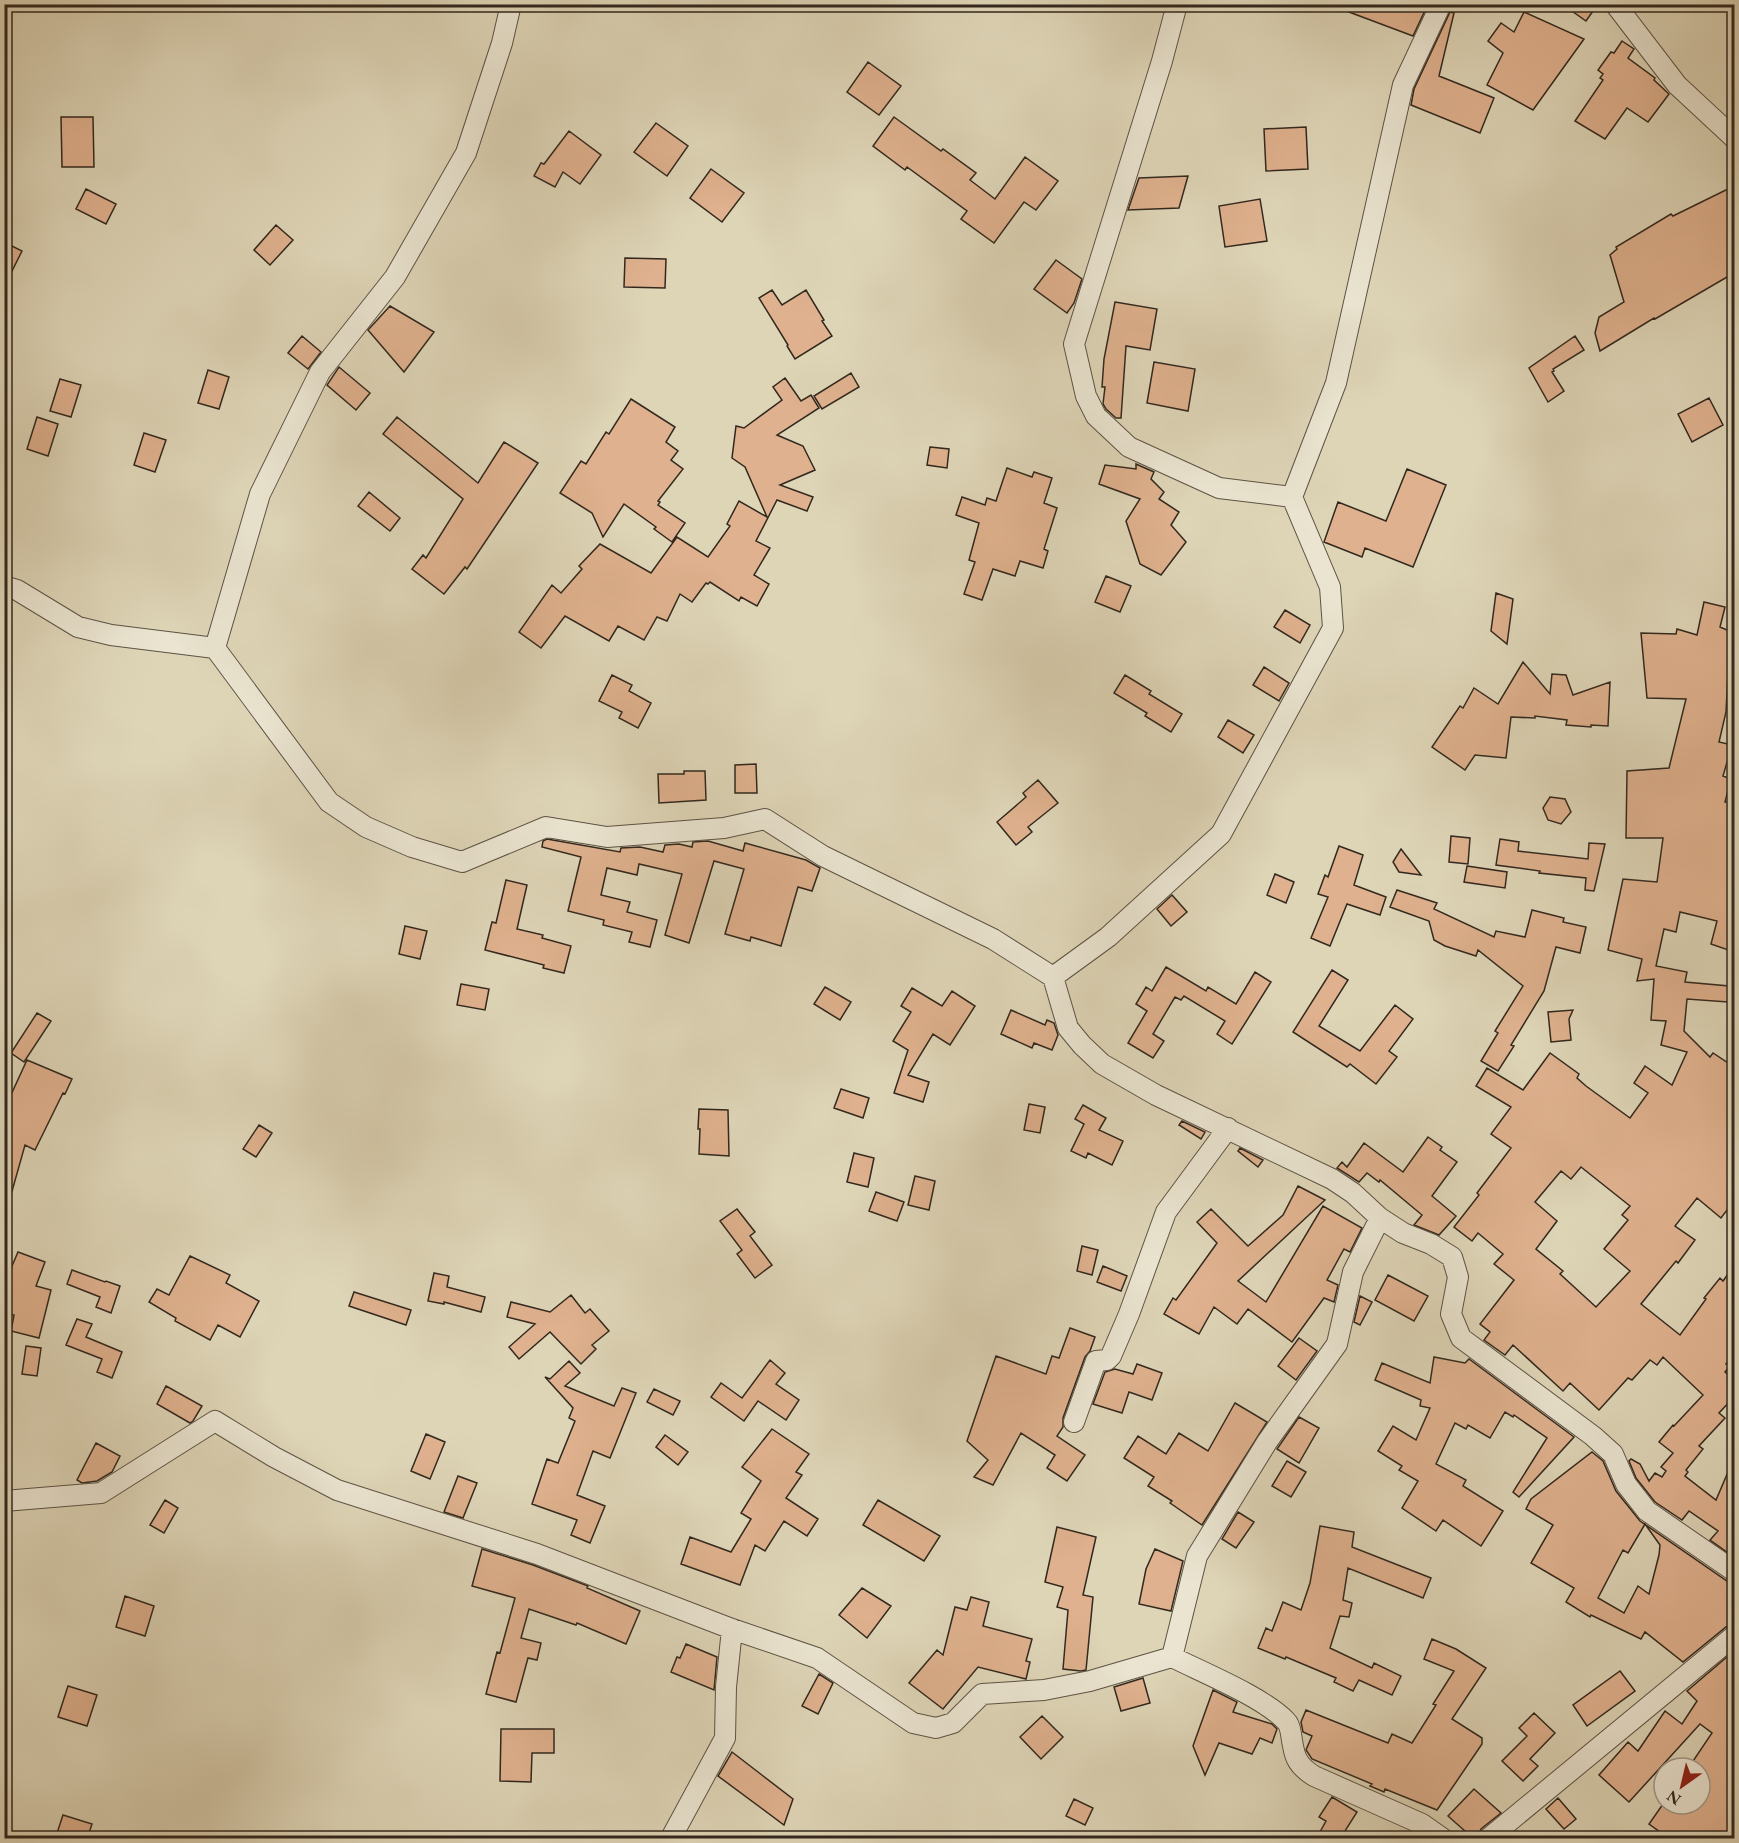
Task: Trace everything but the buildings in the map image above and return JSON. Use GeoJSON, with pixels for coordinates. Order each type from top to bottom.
{"type":"FeatureCollection","features":[{"type":"Feature","properties":{"kind":"street"},"geometry":{"type":"LineString","coordinates":[[215,648],[260,494],[320,372],[395,277],[466,153],[502,43],[511,4]]}},
{"type":"Feature","properties":{"kind":"street"},"geometry":{"type":"LineString","coordinates":[[1177,4],[1159,72],[1074,344],[1086,396],[1096,416],[1129,447],[1219,488],[1292,497]]}},
{"type":"Feature","properties":{"kind":"street"},"geometry":{"type":"LineString","coordinates":[[1053,977],[1107,937],[1221,834],[1333,628],[1330,587],[1292,497],[1336,383],[1403,84],[1441,4]]}},
{"type":"Feature","properties":{"kind":"street"},"geometry":{"type":"LineString","coordinates":[[1615,4],[1677,85],[1734,138]]}},
{"type":"Feature","properties":{"kind":"street"},"geometry":{"type":"LineString","coordinates":[[4,586],[16,590],[78,627],[111,635],[215,648],[329,802],[366,827],[412,847],[462,862],[546,827],[607,837],[724,828],[765,819],[823,856],[993,939],[1053,977],[1068,1028],[1082,1046],[1102,1065],[1156,1095],[1332,1179],[1353,1193],[1380,1218],[1403,1233],[1431,1244],[1452,1257],[1458,1277],[1451,1314],[1461,1338],[1593,1436],[1613,1454],[1626,1484],[1647,1511],[1734,1572]]}},
{"type":"Feature","properties":{"kind":"street"},"geometry":{"type":"LineString","coordinates":[[1074,1422],[1096,1360],[1107,1360],[1111,1356],[1130,1314],[1166,1212],[1228,1128]]}},
{"type":"Feature","properties":{"kind":"street"},"geometry":{"type":"LineString","coordinates":[[1172,1657],[1197,1556],[1267,1442],[1337,1344],[1353,1272],[1380,1218]]}},
{"type":"Feature","properties":{"kind":"street"},"geometry":{"type":"LineString","coordinates":[[4,1501],[101,1493],[214,1420],[274,1457],[337,1490],[537,1554],[732,1629],[817,1658],[913,1724],[936,1728],[953,1723],[982,1694],[1044,1690],[1172,1657],[1277,1712],[1289,1724],[1294,1753],[1300,1768],[1422,1824],[1442,1839]]}},
{"type":"Feature","properties":{"kind":"street"},"geometry":{"type":"LineString","coordinates":[[671,1839],[725,1738],[726,1687],[732,1629]]}},
{"type":"Feature","properties":{"kind":"street"},"geometry":{"type":"LineString","coordinates":[[1489,1839],[1734,1636]]}}]}
